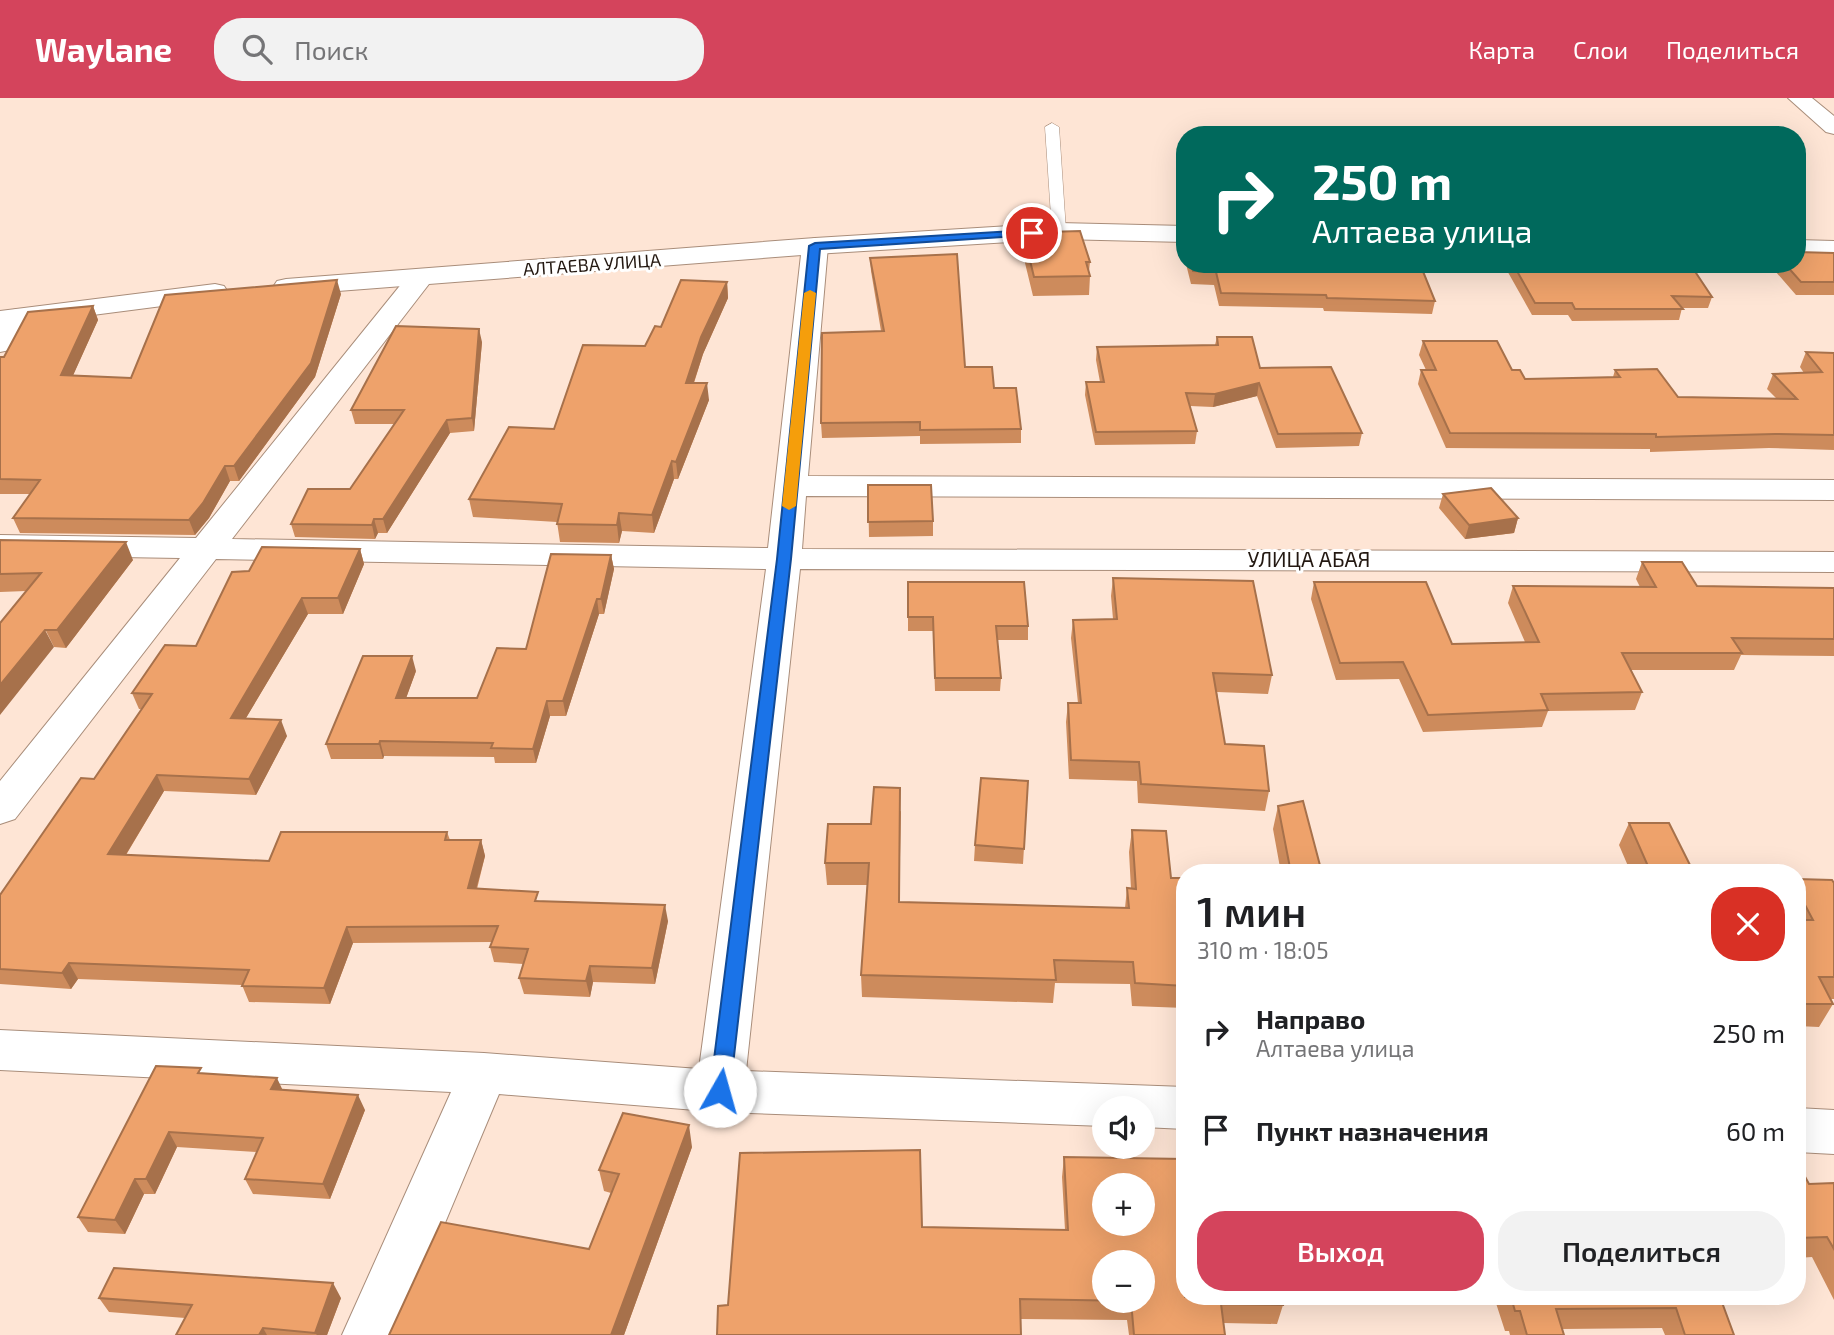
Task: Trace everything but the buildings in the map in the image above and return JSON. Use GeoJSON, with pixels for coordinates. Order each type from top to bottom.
{"type":"FeatureCollection","features":[{"type":"Feature","properties":{"kind":"street"},"geometry":{"type":"LineString","coordinates":[[1799,98],[1834,127]]}},
{"type":"Feature","properties":{"kind":"street","name":"АЛТАЕВА УЛИЦА"},"geometry":{"type":"LineString","coordinates":[[9,318],[250,290],[815,246],[1059,231],[1176,234]]}},
{"type":"Feature","properties":{"kind":"street"},"geometry":{"type":"LineString","coordinates":[[720,1091],[784,559],[815,246]]}},
{"type":"Feature","properties":{"kind":"street"},"geometry":{"type":"LineString","coordinates":[[1806,248],[1834,249]]}},
{"type":"Feature","properties":{"kind":"street"},"geometry":{"type":"LineString","coordinates":[[0,809],[420,278]]}},
{"type":"Feature","properties":{"kind":"street"},"geometry":{"type":"LineString","coordinates":[[0,344],[9,318]]}},
{"type":"Feature","properties":{"kind":"street"},"geometry":{"type":"LineString","coordinates":[[791,486],[1834,490]]}},
{"type":"Feature","properties":{"kind":"street","name":"УЛИЦА АБАЯ"},"geometry":{"type":"LineString","coordinates":[[0,545],[784,559],[1834,562]]}},
{"type":"Feature","properties":{"kind":"street"},"geometry":{"type":"LineString","coordinates":[[0,1050],[484,1073],[720,1091],[1176,1108]]}},
{"type":"Feature","properties":{"kind":"street"},"geometry":{"type":"LineString","coordinates":[[370,1335],[484,1073]]}},
{"type":"Feature","properties":{"kind":"street"},"geometry":{"type":"LineString","coordinates":[[1806,1130],[1834,1132]]}},
{"type":"Feature","properties":{"kind":"lane"},"geometry":{"type":"LineString","coordinates":[[1052,127],[1059,231]]}},
{"type":"Feature","properties":{"kind":"slow traffic"},"geometry":{"type":"LineString","coordinates":[[789,506],[810,293]]}},
{"type":"Feature","properties":{"kind":"route"},"geometry":{"type":"LineString","coordinates":[[720,1091],[784,559],[815,246],[1032,233]]}}]}
